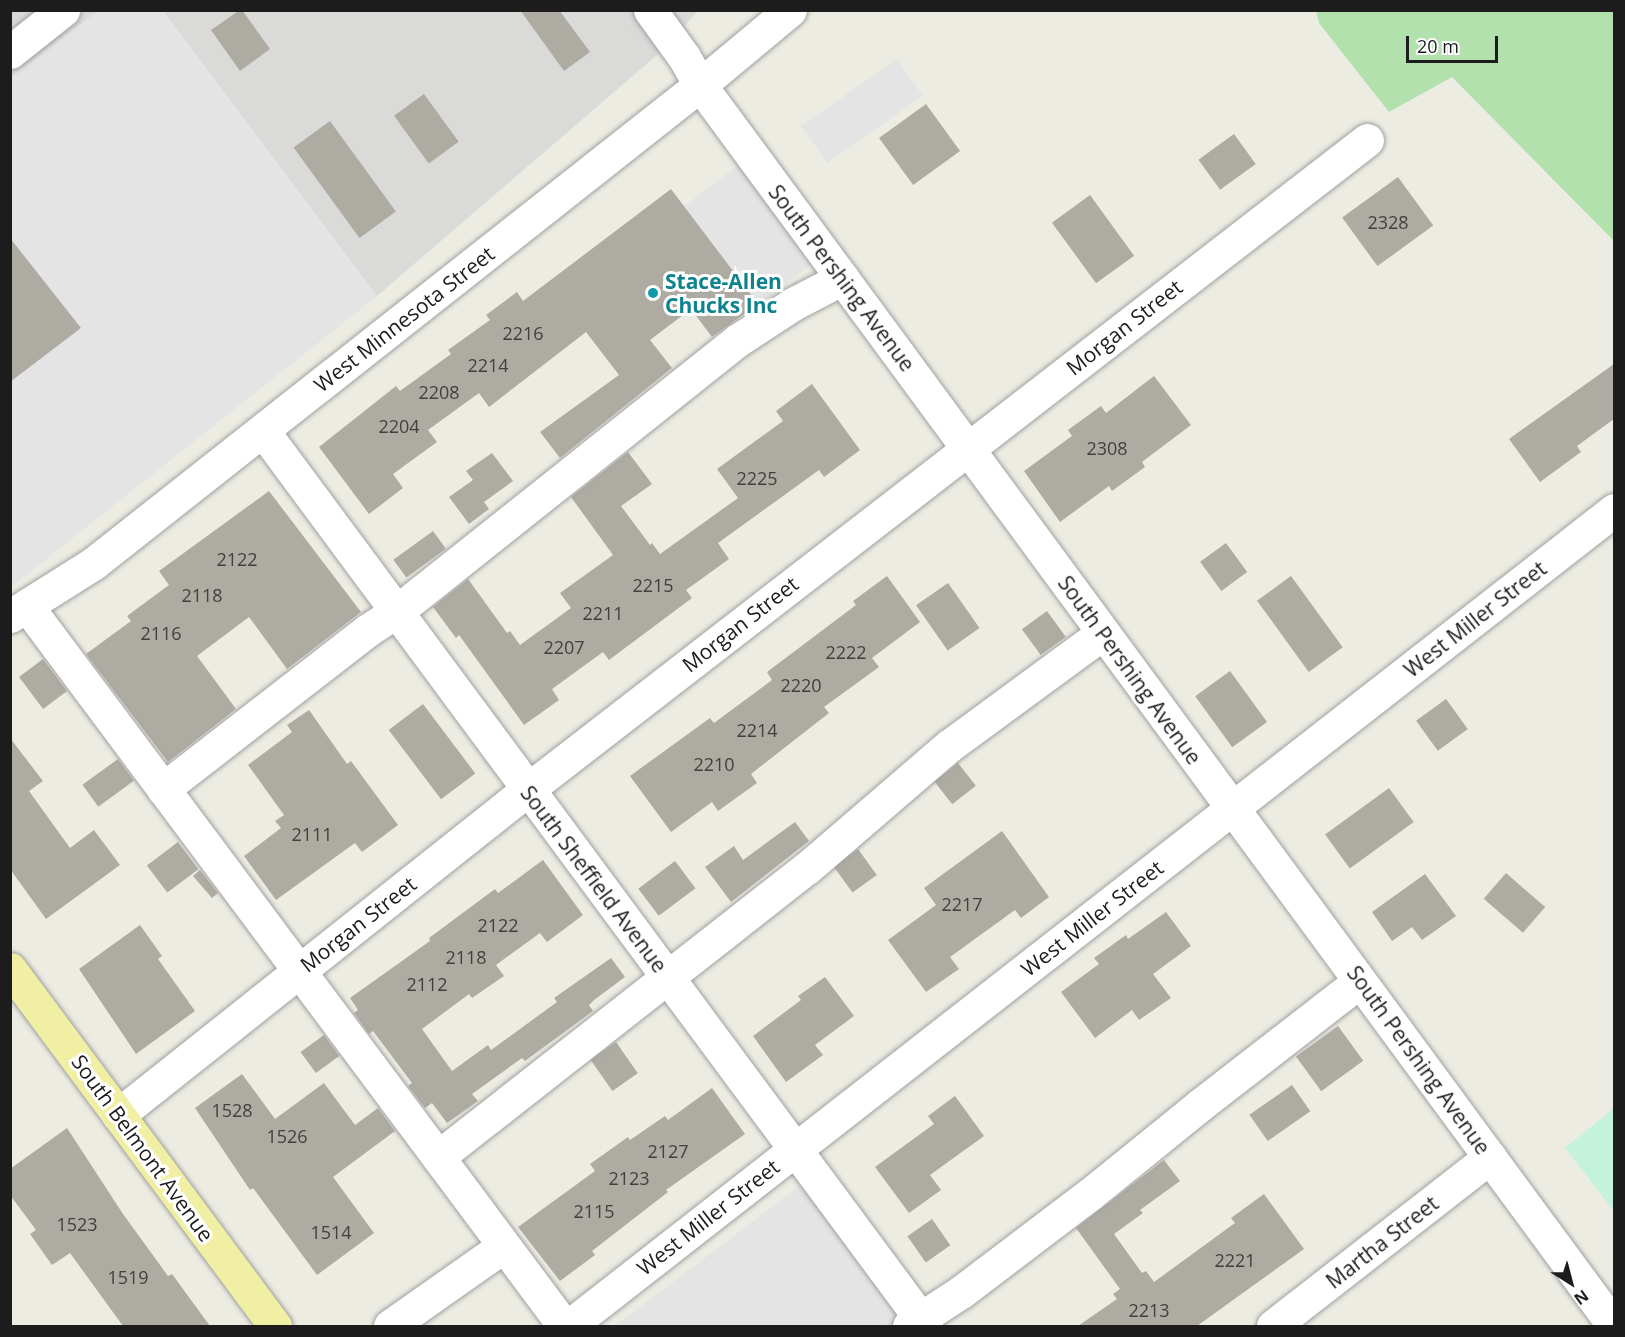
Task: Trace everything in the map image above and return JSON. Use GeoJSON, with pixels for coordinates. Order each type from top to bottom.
{"type":"FeatureCollection","features":[{"type":"Feature","properties":{"kind":"main road","name":"South Belmont Avenue"},"geometry":{"type":"LineString","coordinates":[[10,969],[275,1326]]}},
{"type":"Feature","properties":{"kind":"street"},"geometry":{"type":"LineString","coordinates":[[10,52],[63,10]]}},
{"type":"Feature","properties":{"kind":"street","name":"South Pershing Avenue"},"geometry":{"type":"LineString","coordinates":[[650,10],[684,57],[700,85],[1490,1157],[1607,1323]]}},
{"type":"Feature","properties":{"kind":"street","name":"West Minnesota Street"},"geometry":{"type":"LineString","coordinates":[[19,611],[94,563],[700,85],[790,10]]}},
{"type":"Feature","properties":{"kind":"street","name":"Morgan Street"},"geometry":{"type":"LineString","coordinates":[[118,1114],[527,790],[1367,140]]}},
{"type":"Feature","properties":{"kind":"street"},"geometry":{"type":"LineString","coordinates":[[163,789],[368,630],[396,612],[738,340],[793,304],[843,278]]}},
{"type":"Feature","properties":{"kind":"street","name":"South Sheffield Avenue"},"geometry":{"type":"LineString","coordinates":[[263,431],[795,1150],[919,1324]]}},
{"type":"Feature","properties":{"kind":"street","name":"West Miller Street"},"geometry":{"type":"LineString","coordinates":[[569,1326],[1614,510]]}},
{"type":"Feature","properties":{"kind":"street"},"geometry":{"type":"LineString","coordinates":[[19,611],[163,789],[564,1326]]}},
{"type":"Feature","properties":{"kind":"street"},"geometry":{"type":"LineString","coordinates":[[438,1157],[807,868],[950,746],[1103,633]]}},
{"type":"Feature","properties":{"kind":"street"},"geometry":{"type":"LineString","coordinates":[[919,1324],[1089,1195],[1200,1105],[1360,981]]}},
{"type":"Feature","properties":{"kind":"street","name":"Martha Street"},"geometry":{"type":"LineString","coordinates":[[1273,1326],[1490,1157]]}},
{"type":"Feature","properties":{"kind":"street"},"geometry":{"type":"LineString","coordinates":[[390,1326],[504,1246]]}},
{"type":"Feature","properties":{"kind":"shaded area"},"geometry":{"type":"Polygon","coordinates":[[[11,11],[98,11],[11,78],[11,11]]]}},
{"type":"Feature","properties":{"kind":"shaded area"},"geometry":{"type":"Polygon","coordinates":[[[98,11],[163,11],[377,296],[11,587],[10,78],[98,11]]]}},
{"type":"Feature","properties":{"kind":"shaded area"},"geometry":{"type":"Polygon","coordinates":[[[163,11],[698,11],[657,55],[377,296],[163,11]]]}},
{"type":"Feature","properties":{"kind":"shaded area"},"geometry":{"type":"Polygon","coordinates":[[[897,59],[923,96],[827,163],[801,126],[897,59]]]}},
{"type":"Feature","properties":{"kind":"shaded area"},"geometry":{"type":"Polygon","coordinates":[[[739,165],[813,263],[758,305],[684,207],[739,165]]]}},
{"type":"Feature","properties":{"kind":"shaded area"},"geometry":{"type":"Polygon","coordinates":[[[805,1182],[909,1319],[899,1326],[615,1326],[805,1182]]]}},
{"type":"Feature","properties":{"kind":"green space"},"geometry":{"type":"Polygon","coordinates":[[[1316,11],[1614,11],[1614,241],[1452,77],[1389,112],[1319,23],[1316,11]]]}},
{"type":"Feature","properties":{"kind":"green space"},"geometry":{"type":"Polygon","coordinates":[[[1614,1108],[1614,1211],[1565,1148],[1614,1108]]]}},
{"type":"Feature","properties":{"kind":"building"},"geometry":{"type":"Polygon","coordinates":[[[240,10],[270,49],[240,71],[211,30],[240,10]]]}},
{"type":"Feature","properties":{"kind":"building"},"geometry":{"type":"Polygon","coordinates":[[[520,10],[559,10],[590,52],[564,71],[520,10]]]}},
{"type":"Feature","properties":{"kind":"building"},"geometry":{"type":"Polygon","coordinates":[[[424,94],[459,142],[429,163],[394,116],[424,94]]]}},
{"type":"Feature","properties":{"kind":"building"},"geometry":{"type":"Polygon","coordinates":[[[926,104],[960,151],[913,185],[879,138],[926,104]]]}},
{"type":"Feature","properties":{"kind":"building"},"geometry":{"type":"Polygon","coordinates":[[[330,121],[396,212],[359,238],[294,147],[330,121]]]}},
{"type":"Feature","properties":{"kind":"building"},"geometry":{"type":"Polygon","coordinates":[[[1234,134],[1256,164],[1220,190],[1198,160],[1234,134]]]}},
{"type":"Feature","properties":{"kind":"building"},"geometry":{"type":"Polygon","coordinates":[[[1398,177],[1433,226],[1377,266],[1342,218],[1398,177]]]}},
{"type":"Feature","properties":{"kind":"building"},"geometry":{"type":"Polygon","coordinates":[[[671,189],[758,304],[712,337],[691,309],[650,340],[672,368],[560,458],[540,432],[619,375],[586,332],[489,407],[479,393],[428,430],[437,442],[393,474],[403,488],[369,514],[319,447],[396,386],[400,391],[451,354],[448,350],[490,320],[486,315],[517,292],[523,301],[671,189]]]}},
{"type":"Feature","properties":{"kind":"building"},"geometry":{"type":"Polygon","coordinates":[[[1090,195],[1134,256],[1096,283],[1052,223],[1090,195]]]}},
{"type":"Feature","properties":{"kind":"building"},"geometry":{"type":"Polygon","coordinates":[[[10,238],[81,328],[10,382],[10,238]]]}},
{"type":"Feature","properties":{"kind":"building"},"geometry":{"type":"Polygon","coordinates":[[[1614,364],[1614,419],[1577,446],[1581,452],[1540,482],[1509,439],[1614,364]]]}},
{"type":"Feature","properties":{"kind":"building"},"geometry":{"type":"Polygon","coordinates":[[[1154,376],[1191,425],[1142,462],[1145,467],[1112,491],[1109,486],[1060,522],[1024,471],[1072,436],[1068,430],[1101,406],[1106,413],[1154,376]]]}},
{"type":"Feature","properties":{"kind":"building"},"geometry":{"type":"Polygon","coordinates":[[[812,384],[860,450],[824,477],[819,470],[718,543],[729,559],[686,590],[692,598],[609,660],[603,652],[552,689],[559,700],[524,725],[459,635],[456,638],[433,607],[468,579],[507,633],[510,631],[520,645],[571,608],[560,593],[613,555],[571,497],[628,452],[652,484],[621,506],[650,545],[652,543],[660,554],[738,498],[717,469],[783,421],[776,411],[812,384]]]}},
{"type":"Feature","properties":{"kind":"building"},"geometry":{"type":"Polygon","coordinates":[[[492,453],[513,481],[484,502],[489,509],[469,524],[449,497],[473,480],[466,471],[492,453]]]}},
{"type":"Feature","properties":{"kind":"building"},"geometry":{"type":"Polygon","coordinates":[[[269,491],[361,612],[287,669],[249,617],[197,656],[236,709],[168,762],[86,654],[131,621],[127,616],[169,585],[159,571],[269,491]]]}},
{"type":"Feature","properties":{"kind":"building"},"geometry":{"type":"Polygon","coordinates":[[[433,531],[446,549],[406,578],[393,560],[433,531]]]}},
{"type":"Feature","properties":{"kind":"building"},"geometry":{"type":"Polygon","coordinates":[[[1226,543],[1247,572],[1221,591],[1200,562],[1226,543]]]}},
{"type":"Feature","properties":{"kind":"building"},"geometry":{"type":"Polygon","coordinates":[[[887,576],[920,622],[872,658],[879,667],[824,707],[829,713],[751,774],[757,783],[718,811],[712,802],[671,832],[630,776],[710,718],[714,723],[772,680],[767,672],[856,605],[853,601],[887,576]]]}},
{"type":"Feature","properties":{"kind":"building"},"geometry":{"type":"Polygon","coordinates":[[[1291,576],[1343,647],[1309,672],[1257,601],[1291,576]]]}},
{"type":"Feature","properties":{"kind":"building"},"geometry":{"type":"Polygon","coordinates":[[[948,583],[980,628],[948,650],[916,605],[948,583]]]}},
{"type":"Feature","properties":{"kind":"building"},"geometry":{"type":"Polygon","coordinates":[[[1047,611],[1066,637],[1041,655],[1022,629],[1047,611]]]}},
{"type":"Feature","properties":{"kind":"building"},"geometry":{"type":"Polygon","coordinates":[[[43,659],[67,691],[43,709],[19,677],[43,659]]]}},
{"type":"Feature","properties":{"kind":"building"},"geometry":{"type":"Polygon","coordinates":[[[1230,671],[1267,722],[1232,747],[1195,696],[1230,671]]]}},
{"type":"Feature","properties":{"kind":"building"},"geometry":{"type":"Polygon","coordinates":[[[1446,699],[1468,729],[1438,751],[1416,721],[1446,699]]]}},
{"type":"Feature","properties":{"kind":"building"},"geometry":{"type":"Polygon","coordinates":[[[423,704],[475,773],[441,799],[389,730],[423,704]]]}},
{"type":"Feature","properties":{"kind":"building"},"geometry":{"type":"Polygon","coordinates":[[[309,710],[347,764],[351,761],[398,825],[362,852],[355,843],[276,900],[244,856],[281,828],[275,821],[284,815],[248,765],[292,732],[287,725],[309,710]]]}},
{"type":"Feature","properties":{"kind":"building"},"geometry":{"type":"Polygon","coordinates":[[[10,738],[43,781],[29,791],[70,848],[94,830],[120,865],[46,919],[10,869],[10,738]]]}},
{"type":"Feature","properties":{"kind":"building"},"geometry":{"type":"Polygon","coordinates":[[[118,759],[134,781],[98,807],[82,785],[118,759]]]}},
{"type":"Feature","properties":{"kind":"building"},"geometry":{"type":"Polygon","coordinates":[[[958,763],[976,786],[952,804],[934,781],[958,763]]]}},
{"type":"Feature","properties":{"kind":"building"},"geometry":{"type":"Polygon","coordinates":[[[1389,788],[1414,822],[1350,868],[1325,834],[1389,788]]]}},
{"type":"Feature","properties":{"kind":"building"},"geometry":{"type":"Polygon","coordinates":[[[795,822],[809,841],[731,902],[705,867],[734,846],[743,860],[795,822]]]}},
{"type":"Feature","properties":{"kind":"building"},"geometry":{"type":"Polygon","coordinates":[[[1002,831],[1049,897],[1021,918],[1015,910],[950,957],[959,969],[926,992],[888,940],[936,905],[924,888],[1002,831]]]}},
{"type":"Feature","properties":{"kind":"building"},"geometry":{"type":"Polygon","coordinates":[[[178,842],[198,869],[167,893],[147,865],[178,842]]]}},
{"type":"Feature","properties":{"kind":"building"},"geometry":{"type":"Polygon","coordinates":[[[858,849],[877,875],[853,893],[834,867],[858,849]]]}},
{"type":"Feature","properties":{"kind":"building"},"geometry":{"type":"Polygon","coordinates":[[[543,860],[583,915],[547,942],[540,933],[496,965],[504,976],[472,998],[469,994],[422,1029],[452,1071],[488,1045],[491,1050],[557,1002],[554,998],[611,958],[625,977],[589,1005],[593,1011],[525,1061],[522,1058],[472,1094],[478,1101],[447,1123],[432,1103],[425,1108],[408,1086],[412,1083],[373,1031],[369,1034],[354,1013],[358,1010],[350,998],[430,941],[429,938],[495,889],[498,893],[543,860]]]}},
{"type":"Feature","properties":{"kind":"building"},"geometry":{"type":"Polygon","coordinates":[[[675,861],[695,888],[659,916],[638,889],[675,861]]]}},
{"type":"Feature","properties":{"kind":"building"},"geometry":{"type":"Polygon","coordinates":[[[200,870],[218,893],[212,898],[193,876],[200,870]]]}},
{"type":"Feature","properties":{"kind":"building"},"geometry":{"type":"Polygon","coordinates":[[[1506,873],[1545,907],[1523,933],[1484,899],[1506,873]]]}},
{"type":"Feature","properties":{"kind":"building"},"geometry":{"type":"Polygon","coordinates":[[[1425,874],[1456,916],[1422,940],[1412,927],[1392,941],[1372,912],[1425,874]]]}},
{"type":"Feature","properties":{"kind":"building"},"geometry":{"type":"Polygon","coordinates":[[[1166,912],[1191,946],[1153,974],[1171,998],[1139,1020],[1132,1010],[1095,1038],[1061,992],[1099,964],[1094,958],[1126,935],[1128,939],[1166,912]]]}},
{"type":"Feature","properties":{"kind":"building"},"geometry":{"type":"Polygon","coordinates":[[[140,925],[162,956],[158,959],[195,1011],[136,1054],[79,969],[140,925]]]}},
{"type":"Feature","properties":{"kind":"building"},"geometry":{"type":"Polygon","coordinates":[[[825,977],[854,1016],[815,1045],[823,1055],[786,1082],[753,1036],[801,1000],[798,996],[825,977]]]}},
{"type":"Feature","properties":{"kind":"building"},"geometry":{"type":"Polygon","coordinates":[[[1338,1026],[1363,1061],[1321,1091],[1296,1057],[1338,1026]]]}},
{"type":"Feature","properties":{"kind":"building"},"geometry":{"type":"Polygon","coordinates":[[[324,1035],[339,1056],[316,1073],[301,1052],[324,1035]]]}},
{"type":"Feature","properties":{"kind":"building"},"geometry":{"type":"Polygon","coordinates":[[[616,1042],[638,1073],[612,1091],[591,1060],[616,1042]]]}},
{"type":"Feature","properties":{"kind":"building"},"geometry":{"type":"Polygon","coordinates":[[[242,1074],[275,1119],[324,1083],[355,1125],[378,1108],[395,1131],[333,1177],[374,1233],[317,1275],[253,1188],[250,1190],[195,1108],[242,1074]]]}},
{"type":"Feature","properties":{"kind":"building"},"geometry":{"type":"Polygon","coordinates":[[[1292,1085],[1310,1111],[1268,1141],[1249,1115],[1292,1085]]]}},
{"type":"Feature","properties":{"kind":"building"},"geometry":{"type":"Polygon","coordinates":[[[712,1088],[745,1134],[666,1190],[668,1192],[592,1251],[595,1255],[560,1281],[518,1227],[595,1171],[590,1164],[628,1137],[630,1140],[665,1116],[668,1120],[712,1088]]]}},
{"type":"Feature","properties":{"kind":"building"},"geometry":{"type":"Polygon","coordinates":[[[955,1096],[984,1136],[930,1175],[941,1190],[909,1213],[875,1167],[934,1124],[928,1116],[955,1096]]]}},
{"type":"Feature","properties":{"kind":"building"},"geometry":{"type":"Polygon","coordinates":[[[67,1128],[123,1214],[168,1276],[172,1274],[210,1326],[123,1326],[70,1253],[52,1265],[30,1234],[36,1230],[10,1195],[10,1169],[67,1128]]]}},
{"type":"Feature","properties":{"kind":"building"},"geometry":{"type":"Polygon","coordinates":[[[1164,1160],[1180,1181],[1140,1210],[1143,1213],[1114,1234],[1142,1273],[1146,1271],[1154,1282],[1235,1223],[1231,1218],[1264,1194],[1304,1249],[1197,1326],[1078,1326],[1117,1299],[1113,1294],[1120,1289],[1076,1228],[1164,1160]]]}},
{"type":"Feature","properties":{"kind":"building"},"geometry":{"type":"Polygon","coordinates":[[[932,1219],[950,1245],[926,1262],[907,1236],[932,1219]]]}},
{"type":"Feature","properties":{"kind":"place","name":"Stace-Allen Chucks Inc"},"geometry":{"type":"Point","coordinates":[653,293]}}]}
